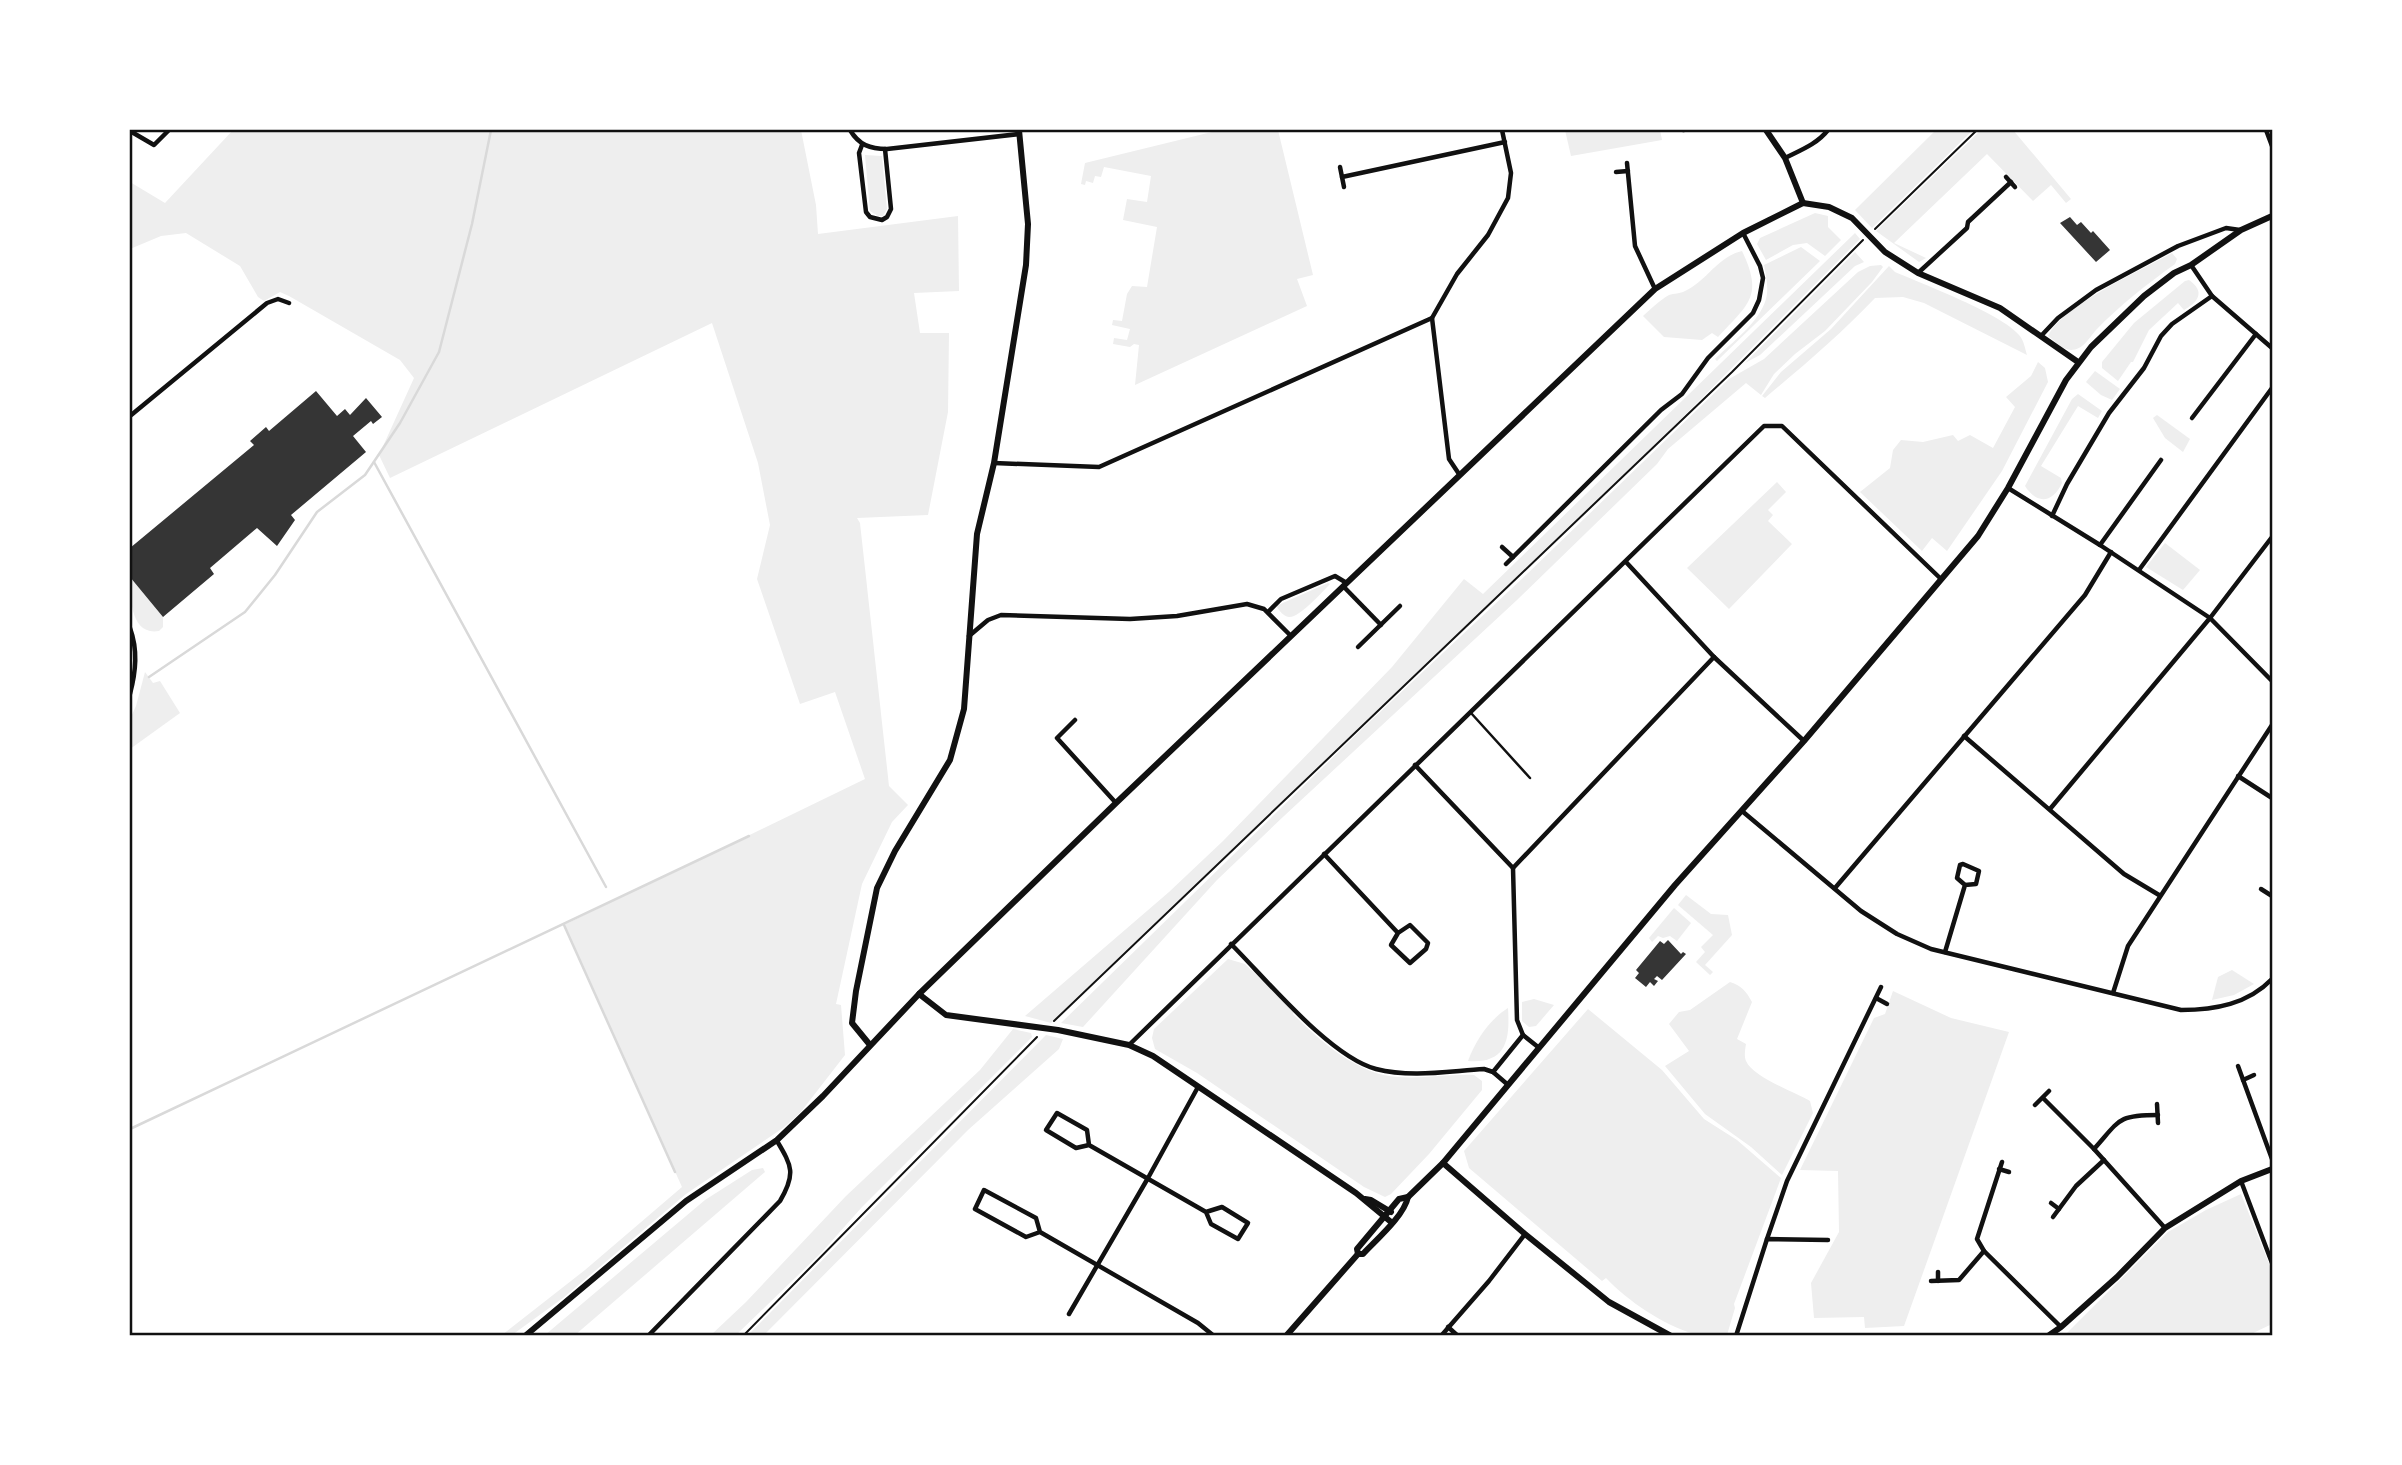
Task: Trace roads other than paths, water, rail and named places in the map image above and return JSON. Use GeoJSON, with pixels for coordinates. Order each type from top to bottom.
{"type":"FeatureCollection","features":[{"type":"Feature","properties":{"kind":"street"},"geometry":{"type":"LineString","coordinates":[[130,131],[154,145],[169,130]]}},
{"type":"Feature","properties":{"kind":"street"},"geometry":{"type":"LineString","coordinates":[[850,130],[862,145],[885,149],[1019,132],[1028,224],[1026,265],[994,463],[977,534],[964,709],[950,760],[895,851],[877,888],[852,1023],[870,1045]]}},
{"type":"Feature","properties":{"kind":"street"},"geometry":{"type":"LineString","coordinates":[[994,463],[1099,467],[1432,318],[1457,274],[1488,234],[1507,198],[1511,173],[1502,130]]}},
{"type":"Feature","properties":{"kind":"street"},"geometry":{"type":"LineString","coordinates":[[1766,130],[1785,158],[1803,204]]}},
{"type":"Feature","properties":{"kind":"street"},"geometry":{"type":"LineString","coordinates":[[1785,158],[1810,146],[1828,130]]}},
{"type":"Feature","properties":{"kind":"street"},"geometry":{"type":"LineString","coordinates":[[2266,130],[2273,146]]}},
{"type":"Feature","properties":{"kind":"street"},"geometry":{"type":"LineString","coordinates":[[1342,177],[1505,142]]}},
{"type":"Feature","properties":{"kind":"street"},"geometry":{"type":"LineString","coordinates":[[862,145],[859,152],[866,212],[870,217],[882,220],[891,209],[885,149]]}},
{"type":"Feature","properties":{"kind":"street"},"geometry":{"type":"LineString","coordinates":[[1627,163],[1634,246],[1655,289]]}},
{"type":"Feature","properties":{"kind":"street"},"geometry":{"type":"LineString","coordinates":[[1340,167],[1344,187]]}},
{"type":"Feature","properties":{"kind":"street"},"geometry":{"type":"LineString","coordinates":[[1616,172],[1628,171]]}},
{"type":"Feature","properties":{"kind":"street"},"geometry":{"type":"LineString","coordinates":[[1918,274],[1967,228],[1968,222],[2013,185],[2006,177]]}},
{"type":"Feature","properties":{"kind":"street"},"geometry":{"type":"LineString","coordinates":[[524,1335],[686,1201],[777,1140],[823,1096],[919,994],[1116,803],[1655,289],[1743,233],[1803,204],[1829,207],[1846,215],[1885,252],[1918,274],[2000,307],[2078,362]]}},
{"type":"Feature","properties":{"kind":"street"},"geometry":{"type":"LineString","coordinates":[[1358,1254],[1357,1249],[1399,1199],[1408,1197],[1443,1163],[1675,886],[1804,741],[1978,536],[2078,362],[2091,346],[2144,296],[2174,273],[2191,265],[2241,230],[2273,216]]}},
{"type":"Feature","properties":{"kind":"street"},"geometry":{"type":"LineString","coordinates":[[2041,336],[2058,318],[2096,290],[2178,246],[2226,228],[2241,230]]}},
{"type":"Feature","properties":{"kind":"street"},"geometry":{"type":"LineString","coordinates":[[1506,564],[1661,410],[1682,394],[1707,358],[1753,313],[1762,291],[1763,278],[1760,266],[1743,233]]}},
{"type":"Feature","properties":{"kind":"street"},"geometry":{"type":"LineString","coordinates":[[2191,265],[2213,296],[2273,348]]}},
{"type":"Feature","properties":{"kind":"street"},"geometry":{"type":"LineString","coordinates":[[2052,516],[2067,484],[2109,413],[2144,368],[2161,336],[2172,324],[2213,296]]}},
{"type":"Feature","properties":{"kind":"street"},"geometry":{"type":"LineString","coordinates":[[130,416],[267,303],[278,299],[289,303]]}},
{"type":"Feature","properties":{"kind":"street"},"geometry":{"type":"LineString","coordinates":[[1432,318],[1449,459],[1459,474]]}},
{"type":"Feature","properties":{"kind":"street"},"geometry":{"type":"LineString","coordinates":[[2192,418],[2256,334]]}},
{"type":"Feature","properties":{"kind":"street"},"geometry":{"type":"LineString","coordinates":[[2139,570],[2273,388]]}},
{"type":"Feature","properties":{"kind":"street"},"geometry":{"type":"LineString","coordinates":[[1129,1045],[1764,426],[1782,426],[1941,579]]}},
{"type":"Feature","properties":{"kind":"street"},"geometry":{"type":"LineString","coordinates":[[2101,545],[2161,460]]}},
{"type":"Feature","properties":{"kind":"street"},"geometry":{"type":"LineString","coordinates":[[2008,488],[2101,545],[2210,618],[2273,681]]}},
{"type":"Feature","properties":{"kind":"street"},"geometry":{"type":"LineString","coordinates":[[2050,809],[2210,618],[2273,537]]}},
{"type":"Feature","properties":{"kind":"street"},"geometry":{"type":"LineString","coordinates":[[1502,547],[1513,557]]}},
{"type":"Feature","properties":{"kind":"street"},"geometry":{"type":"LineString","coordinates":[[1835,888],[2085,594],[2111,552]]}},
{"type":"Feature","properties":{"kind":"street"},"geometry":{"type":"LineString","coordinates":[[1626,562],[1714,657],[1804,741]]}},
{"type":"Feature","properties":{"kind":"street"},"geometry":{"type":"LineString","coordinates":[[1268,612],[1282,599],[1335,576],[1381,625]]}},
{"type":"Feature","properties":{"kind":"street"},"geometry":{"type":"LineString","coordinates":[[969,633],[1001,615],[1130,620],[1177,616],[1247,604],[1268,612],[1290,635]]}},
{"type":"Feature","properties":{"kind":"street"},"geometry":{"type":"LineString","coordinates":[[1359,647],[1400,606]]}},
{"type":"Feature","properties":{"kind":"street"},"geometry":{"type":"LineString","coordinates":[[130,628],[135,643],[135,676],[130,694]]}},
{"type":"Feature","properties":{"kind":"street"},"geometry":{"type":"LineString","coordinates":[[1513,868],[1714,657]]}},
{"type":"Feature","properties":{"kind":"street"},"geometry":{"type":"LineString","coordinates":[[1075,720],[1056,738],[1116,803]]}},
{"type":"Feature","properties":{"kind":"street"},"geometry":{"type":"LineString","coordinates":[[2113,993],[2128,946],[2273,725]]}},
{"type":"Feature","properties":{"kind":"street"},"geometry":{"type":"LineString","coordinates":[[1964,736],[2124,873],[2159,895]]}},
{"type":"Feature","properties":{"kind":"street"},"geometry":{"type":"LineString","coordinates":[[1415,765],[1513,868],[1517,1020],[1523,1035],[1538,1047]]}},
{"type":"Feature","properties":{"kind":"street"},"geometry":{"type":"LineString","coordinates":[[2238,776],[2273,797]]}},
{"type":"Feature","properties":{"kind":"street"},"geometry":{"type":"LineString","coordinates":[[1742,811],[1861,911],[1897,934],[1931,949],[2181,1010],[2222,1007],[2246,998],[2273,979]]}},
{"type":"Feature","properties":{"kind":"street"},"geometry":{"type":"LineString","coordinates":[[1324,854],[1398,933]]}},
{"type":"Feature","properties":{"kind":"street"},"geometry":{"type":"LineString","coordinates":[[1963,864],[1979,871],[1976,884],[1965,885],[1956,878],[1960,865],[1963,864]]}},
{"type":"Feature","properties":{"kind":"street"},"geometry":{"type":"LineString","coordinates":[[1945,952],[1965,885]]}},
{"type":"Feature","properties":{"kind":"street"},"geometry":{"type":"LineString","coordinates":[[2261,889],[2273,896]]}},
{"type":"Feature","properties":{"kind":"street"},"geometry":{"type":"LineString","coordinates":[[1410,925],[1428,943],[1426,949],[1409,963],[1391,945],[1398,933],[1410,925]]}},
{"type":"Feature","properties":{"kind":"street"},"geometry":{"type":"LineString","coordinates":[[1231,944],[1330,1044],[1357,1061],[1391,1072],[1484,1069],[1493,1072],[1507,1084]]}},
{"type":"Feature","properties":{"kind":"street"},"geometry":{"type":"LineString","coordinates":[[1736,1335],[1787,1181],[1881,987]]}},
{"type":"Feature","properties":{"kind":"street"},"geometry":{"type":"LineString","coordinates":[[919,994],[946,1015],[1058,1030],[1129,1045],[1153,1056],[1365,1199],[1368,1205],[1394,1219]]}},
{"type":"Feature","properties":{"kind":"street"},"geometry":{"type":"LineString","coordinates":[[1876,998],[1887,1004]]}},
{"type":"Feature","properties":{"kind":"street"},"geometry":{"type":"LineString","coordinates":[[1493,1072],[1523,1035]]}},
{"type":"Feature","properties":{"kind":"street"},"geometry":{"type":"LineString","coordinates":[[2238,1066],[2273,1158]]}},
{"type":"Feature","properties":{"kind":"street"},"geometry":{"type":"LineString","coordinates":[[2243,1080],[2254,1075]]}},
{"type":"Feature","properties":{"kind":"street"},"geometry":{"type":"LineString","coordinates":[[1069,1314],[1198,1086]]}},
{"type":"Feature","properties":{"kind":"street"},"geometry":{"type":"LineString","coordinates":[[2035,1105],[2049,1091]]}},
{"type":"Feature","properties":{"kind":"street"},"geometry":{"type":"LineString","coordinates":[[2043,1098],[2094,1149],[2165,1228]]}},
{"type":"Feature","properties":{"kind":"street"},"geometry":{"type":"LineString","coordinates":[[2157,1104],[2158,1123]]}},
{"type":"Feature","properties":{"kind":"street"},"geometry":{"type":"LineString","coordinates":[[1089,1145],[1087,1130],[1057,1113],[1046,1130],[1076,1148],[1089,1145],[1148,1178],[1206,1212],[1211,1224],[1238,1239],[1248,1223],[1222,1207],[1206,1212]]}},
{"type":"Feature","properties":{"kind":"street"},"geometry":{"type":"LineString","coordinates":[[2094,1149],[2123,1118],[2131,1115],[2158,1115]]}},
{"type":"Feature","properties":{"kind":"street"},"geometry":{"type":"LineString","coordinates":[[648,1335],[780,1201],[789,1186],[791,1175],[777,1140]]}},
{"type":"Feature","properties":{"kind":"street"},"geometry":{"type":"LineString","coordinates":[[2053,1217],[2076,1186],[2104,1160]]}},
{"type":"Feature","properties":{"kind":"street"},"geometry":{"type":"LineString","coordinates":[[2001,1162],[1977,1239],[1984,1251],[2061,1327]]}},
{"type":"Feature","properties":{"kind":"street"},"geometry":{"type":"LineString","coordinates":[[1443,1163],[1615,1307],[1671,1335]]}},
{"type":"Feature","properties":{"kind":"street"},"geometry":{"type":"LineString","coordinates":[[1999,1169],[2009,1172]]}},
{"type":"Feature","properties":{"kind":"street"},"geometry":{"type":"LineString","coordinates":[[2048,1335],[2061,1327],[2117,1277],[2165,1228],[2241,1181],[2273,1169]]}},
{"type":"Feature","properties":{"kind":"street"},"geometry":{"type":"LineString","coordinates":[[2241,1181],[2273,1263]]}},
{"type":"Feature","properties":{"kind":"street"},"geometry":{"type":"LineString","coordinates":[[1040,1232],[1026,1237],[975,1209],[984,1190],[1036,1218],[1040,1232],[1198,1323],[1213,1335]]}},
{"type":"Feature","properties":{"kind":"street"},"geometry":{"type":"LineString","coordinates":[[1286,1335],[1358,1254],[1363,1254],[1394,1219],[1406,1205],[1408,1197]]}},
{"type":"Feature","properties":{"kind":"street"},"geometry":{"type":"LineString","coordinates":[[2051,1203],[2059,1209]]}},
{"type":"Feature","properties":{"kind":"street"},"geometry":{"type":"LineString","coordinates":[[1441,1335],[1489,1281],[1525,1234]]}},
{"type":"Feature","properties":{"kind":"street"},"geometry":{"type":"LineString","coordinates":[[1767,1239],[1828,1240]]}},
{"type":"Feature","properties":{"kind":"street"},"geometry":{"type":"LineString","coordinates":[[1931,1281],[1959,1280],[1984,1251]]}},
{"type":"Feature","properties":{"kind":"street"},"geometry":{"type":"LineString","coordinates":[[1938,1272],[1938,1281]]}},
{"type":"Feature","properties":{"kind":"street"},"geometry":{"type":"LineString","coordinates":[[1448,1327],[1458,1335]]}},
{"type":"Feature","properties":{"kind":"lane"},"geometry":{"type":"LineString","coordinates":[[1469,711],[1530,778]]}},
{"type":"Feature","properties":{"kind":"waterway"},"geometry":{"type":"LineString","coordinates":[[149,677],[245,612],[275,575],[317,512],[365,475],[400,423],[439,352],[472,224],[491,130]]}},
{"type":"Feature","properties":{"kind":"waterway"},"geometry":{"type":"LineString","coordinates":[[374,462],[606,887]]}},
{"type":"Feature","properties":{"kind":"waterway"},"geometry":{"type":"LineString","coordinates":[[130,1129],[749,836]]}},
{"type":"Feature","properties":{"kind":"waterway"},"geometry":{"type":"LineString","coordinates":[[564,925],[675,1172]]}}]}
